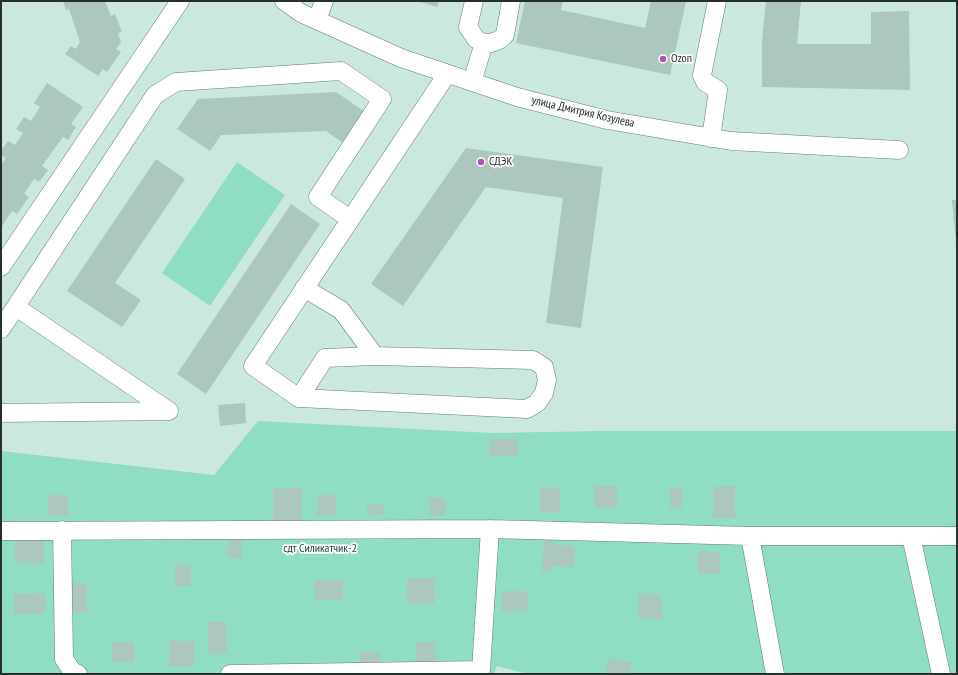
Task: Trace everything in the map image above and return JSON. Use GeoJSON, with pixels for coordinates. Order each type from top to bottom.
{"type":"FeatureCollection","features":[{"type":"Feature","properties":{"kind":"street"},"geometry":{"type":"LineString","coordinates":[[1,267],[180,1]]}},
{"type":"Feature","properties":{"kind":"street","name":"улица Дмитрия Козулева"},"geometry":{"type":"LineString","coordinates":[[284,1],[301,13],[401,58],[517,97],[607,120],[731,141],[899,150]]}},
{"type":"Feature","properties":{"kind":"street"},"geometry":{"type":"LineString","coordinates":[[317,20],[324,1]]}},
{"type":"Feature","properties":{"kind":"street"},"geometry":{"type":"LineString","coordinates":[[474,1],[468,27],[476,39],[484,43],[499,40],[505,35],[511,1]]}},
{"type":"Feature","properties":{"kind":"street"},"geometry":{"type":"LineString","coordinates":[[711,138],[718,90],[705,82],[702,75],[716,1]]}},
{"type":"Feature","properties":{"kind":"street"},"geometry":{"type":"LineString","coordinates":[[472,82],[484,43]]}},
{"type":"Feature","properties":{"kind":"street"},"geometry":{"type":"LineString","coordinates":[[1,330],[155,95],[176,82],[341,71],[382,99],[318,197],[350,219]]}},
{"type":"Feature","properties":{"kind":"street"},"geometry":{"type":"LineString","coordinates":[[299,398],[325,358],[375,356],[532,360],[544,367],[547,380],[544,393],[537,403],[527,409],[299,398],[253,366],[447,74]]}},
{"type":"Feature","properties":{"kind":"street"},"geometry":{"type":"LineString","coordinates":[[304,288],[341,310],[375,356]]}},
{"type":"Feature","properties":{"kind":"street"},"geometry":{"type":"LineString","coordinates":[[1,413],[169,411],[16,307]]}},
{"type":"Feature","properties":{"kind":"street"},"geometry":{"type":"LineString","coordinates":[[230,674],[481,670],[490,529]]}},
{"type":"Feature","properties":{"kind":"street"},"geometry":{"type":"LineString","coordinates":[[1,531],[490,529],[750,536],[957,536]]}},
{"type":"Feature","properties":{"kind":"street"},"geometry":{"type":"LineString","coordinates":[[62,530],[64,660],[72,671],[78,674]]}},
{"type":"Feature","properties":{"kind":"street"},"geometry":{"type":"LineString","coordinates":[[750,536],[775,674]]}},
{"type":"Feature","properties":{"kind":"street"},"geometry":{"type":"LineString","coordinates":[[911,536],[941,674]]}},
{"type":"Feature","properties":{"kind":"green space"},"geometry":{"type":"Polygon","coordinates":[[[237,162],[285,195],[210,306],[162,273],[237,162]]]}},
{"type":"Feature","properties":{"kind":"green space","name":"сдт Силикатчик-2"},"geometry":{"type":"Polygon","coordinates":[[[258,421],[492,433],[598,431],[957,431],[957,674],[528,674],[497,666],[494,674],[1,674],[1,451],[214,475],[258,421]]]}},
{"type":"Feature","properties":{"kind":"building"},"geometry":{"type":"Polygon","coordinates":[[[63,1],[105,1],[111,16],[115,14],[122,32],[118,33],[121,42],[116,49],[121,52],[107,72],[103,69],[98,76],[65,54],[71,46],[76,49],[80,42],[69,9],[66,10],[63,1]]]}},
{"type":"Feature","properties":{"kind":"building"},"geometry":{"type":"Polygon","coordinates":[[[417,1],[439,1],[437,7],[417,1]]]}},
{"type":"Feature","properties":{"kind":"building"},"geometry":{"type":"Polygon","coordinates":[[[525,1],[563,1],[561,10],[645,28],[651,1],[686,1],[670,75],[516,43],[525,1]]]}},
{"type":"Feature","properties":{"kind":"building"},"geometry":{"type":"Polygon","coordinates":[[[766,1],[801,1],[797,44],[871,44],[871,12],[909,11],[910,90],[762,87],[762,41],[766,1]]]}},
{"type":"Feature","properties":{"kind":"building"},"geometry":{"type":"Polygon","coordinates":[[[47,83],[83,107],[71,124],[76,127],[68,140],[63,137],[42,166],[48,170],[39,182],[34,179],[24,194],[29,197],[17,214],[12,211],[1,228],[1,165],[6,158],[1,155],[1,151],[8,141],[15,145],[23,133],[16,129],[24,117],[31,121],[40,107],[34,103],[47,83]]]}},
{"type":"Feature","properties":{"kind":"building"},"geometry":{"type":"Polygon","coordinates":[[[336,92],[365,112],[343,143],[326,131],[221,135],[210,151],[177,129],[198,99],[336,92]]]}},
{"type":"Feature","properties":{"kind":"building"},"geometry":{"type":"Polygon","coordinates":[[[466,148],[603,167],[581,328],[546,323],[563,198],[486,187],[403,306],[371,284],[466,148]]]}},
{"type":"Feature","properties":{"kind":"building"},"geometry":{"type":"Polygon","coordinates":[[[156,159],[185,179],[115,283],[141,300],[122,327],[67,291],[156,159]]]}},
{"type":"Feature","properties":{"kind":"building"},"geometry":{"type":"Polygon","coordinates":[[[952,200],[957,200],[957,244],[956,244],[952,200]]]}},
{"type":"Feature","properties":{"kind":"building"},"geometry":{"type":"Polygon","coordinates":[[[291,204],[320,224],[206,394],[177,374],[291,204]]]}},
{"type":"Feature","properties":{"kind":"building"},"geometry":{"type":"Polygon","coordinates":[[[245,403],[246,423],[220,426],[218,405],[245,403]]]}},
{"type":"Feature","properties":{"kind":"building"},"geometry":{"type":"Polygon","coordinates":[[[489,439],[518,439],[518,456],[489,456],[489,439]]]}},
{"type":"Feature","properties":{"kind":"building"},"geometry":{"type":"Polygon","coordinates":[[[595,486],[617,486],[617,508],[595,508],[595,486]]]}},
{"type":"Feature","properties":{"kind":"building"},"geometry":{"type":"Polygon","coordinates":[[[735,486],[735,518],[713,518],[713,487],[735,486]]]}},
{"type":"Feature","properties":{"kind":"building"},"geometry":{"type":"Polygon","coordinates":[[[560,487],[560,512],[540,512],[540,488],[560,487]]]}},
{"type":"Feature","properties":{"kind":"building"},"geometry":{"type":"Polygon","coordinates":[[[273,488],[302,488],[302,521],[273,521],[273,488]]]}},
{"type":"Feature","properties":{"kind":"building"},"geometry":{"type":"Polygon","coordinates":[[[670,488],[682,488],[682,508],[670,508],[670,488]]]}},
{"type":"Feature","properties":{"kind":"building"},"geometry":{"type":"Polygon","coordinates":[[[48,495],[68,495],[68,516],[48,516],[48,495]]]}},
{"type":"Feature","properties":{"kind":"building"},"geometry":{"type":"Polygon","coordinates":[[[317,495],[336,495],[336,516],[317,516],[317,495]]]}},
{"type":"Feature","properties":{"kind":"building"},"geometry":{"type":"Polygon","coordinates":[[[429,498],[445,498],[445,516],[430,516],[429,498]]]}},
{"type":"Feature","properties":{"kind":"building"},"geometry":{"type":"Polygon","coordinates":[[[367,504],[384,504],[384,515],[367,515],[367,504]]]}},
{"type":"Feature","properties":{"kind":"building"},"geometry":{"type":"Polygon","coordinates":[[[544,536],[553,537],[553,545],[575,546],[574,567],[552,566],[552,572],[542,572],[544,536]]]}},
{"type":"Feature","properties":{"kind":"building"},"geometry":{"type":"Polygon","coordinates":[[[227,538],[242,538],[242,558],[228,558],[227,538]]]}},
{"type":"Feature","properties":{"kind":"building"},"geometry":{"type":"Polygon","coordinates":[[[15,539],[44,539],[44,563],[15,563],[15,539]]]}},
{"type":"Feature","properties":{"kind":"building"},"geometry":{"type":"Polygon","coordinates":[[[698,551],[719,551],[720,574],[698,574],[698,551]]]}},
{"type":"Feature","properties":{"kind":"building"},"geometry":{"type":"Polygon","coordinates":[[[175,565],[191,565],[191,586],[175,586],[175,565]]]}},
{"type":"Feature","properties":{"kind":"building"},"geometry":{"type":"Polygon","coordinates":[[[407,578],[435,578],[435,603],[407,604],[407,578]]]}},
{"type":"Feature","properties":{"kind":"building"},"geometry":{"type":"Polygon","coordinates":[[[315,580],[343,580],[343,600],[315,600],[315,580]]]}},
{"type":"Feature","properties":{"kind":"building"},"geometry":{"type":"Polygon","coordinates":[[[69,583],[87,583],[87,613],[70,613],[69,583]]]}},
{"type":"Feature","properties":{"kind":"building"},"geometry":{"type":"Polygon","coordinates":[[[501,591],[527,591],[528,611],[501,611],[501,591]]]}},
{"type":"Feature","properties":{"kind":"building"},"geometry":{"type":"Polygon","coordinates":[[[45,593],[45,614],[14,614],[14,594],[45,593]]]}},
{"type":"Feature","properties":{"kind":"building"},"geometry":{"type":"Polygon","coordinates":[[[638,595],[661,595],[662,619],[638,619],[638,595]]]}},
{"type":"Feature","properties":{"kind":"building"},"geometry":{"type":"Polygon","coordinates":[[[208,622],[227,622],[227,653],[208,653],[208,622]]]}},
{"type":"Feature","properties":{"kind":"building"},"geometry":{"type":"Polygon","coordinates":[[[169,641],[194,641],[194,666],[169,666],[169,641]]]}},
{"type":"Feature","properties":{"kind":"building"},"geometry":{"type":"Polygon","coordinates":[[[112,642],[134,642],[134,662],[112,662],[112,642]]]}},
{"type":"Feature","properties":{"kind":"building"},"geometry":{"type":"Polygon","coordinates":[[[416,642],[435,642],[436,666],[416,666],[416,642]]]}},
{"type":"Feature","properties":{"kind":"building"},"geometry":{"type":"Polygon","coordinates":[[[360,652],[379,652],[379,668],[361,668],[360,652]]]}},
{"type":"Feature","properties":{"kind":"building"},"geometry":{"type":"Polygon","coordinates":[[[609,658],[632,663],[629,674],[605,674],[609,658]]]}},
{"type":"Feature","properties":{"kind":"place","name":"Ozon"},"geometry":{"type":"Point","coordinates":[663,59]}},
{"type":"Feature","properties":{"kind":"place","name":"СДЭК"},"geometry":{"type":"Point","coordinates":[481,162]}}]}
